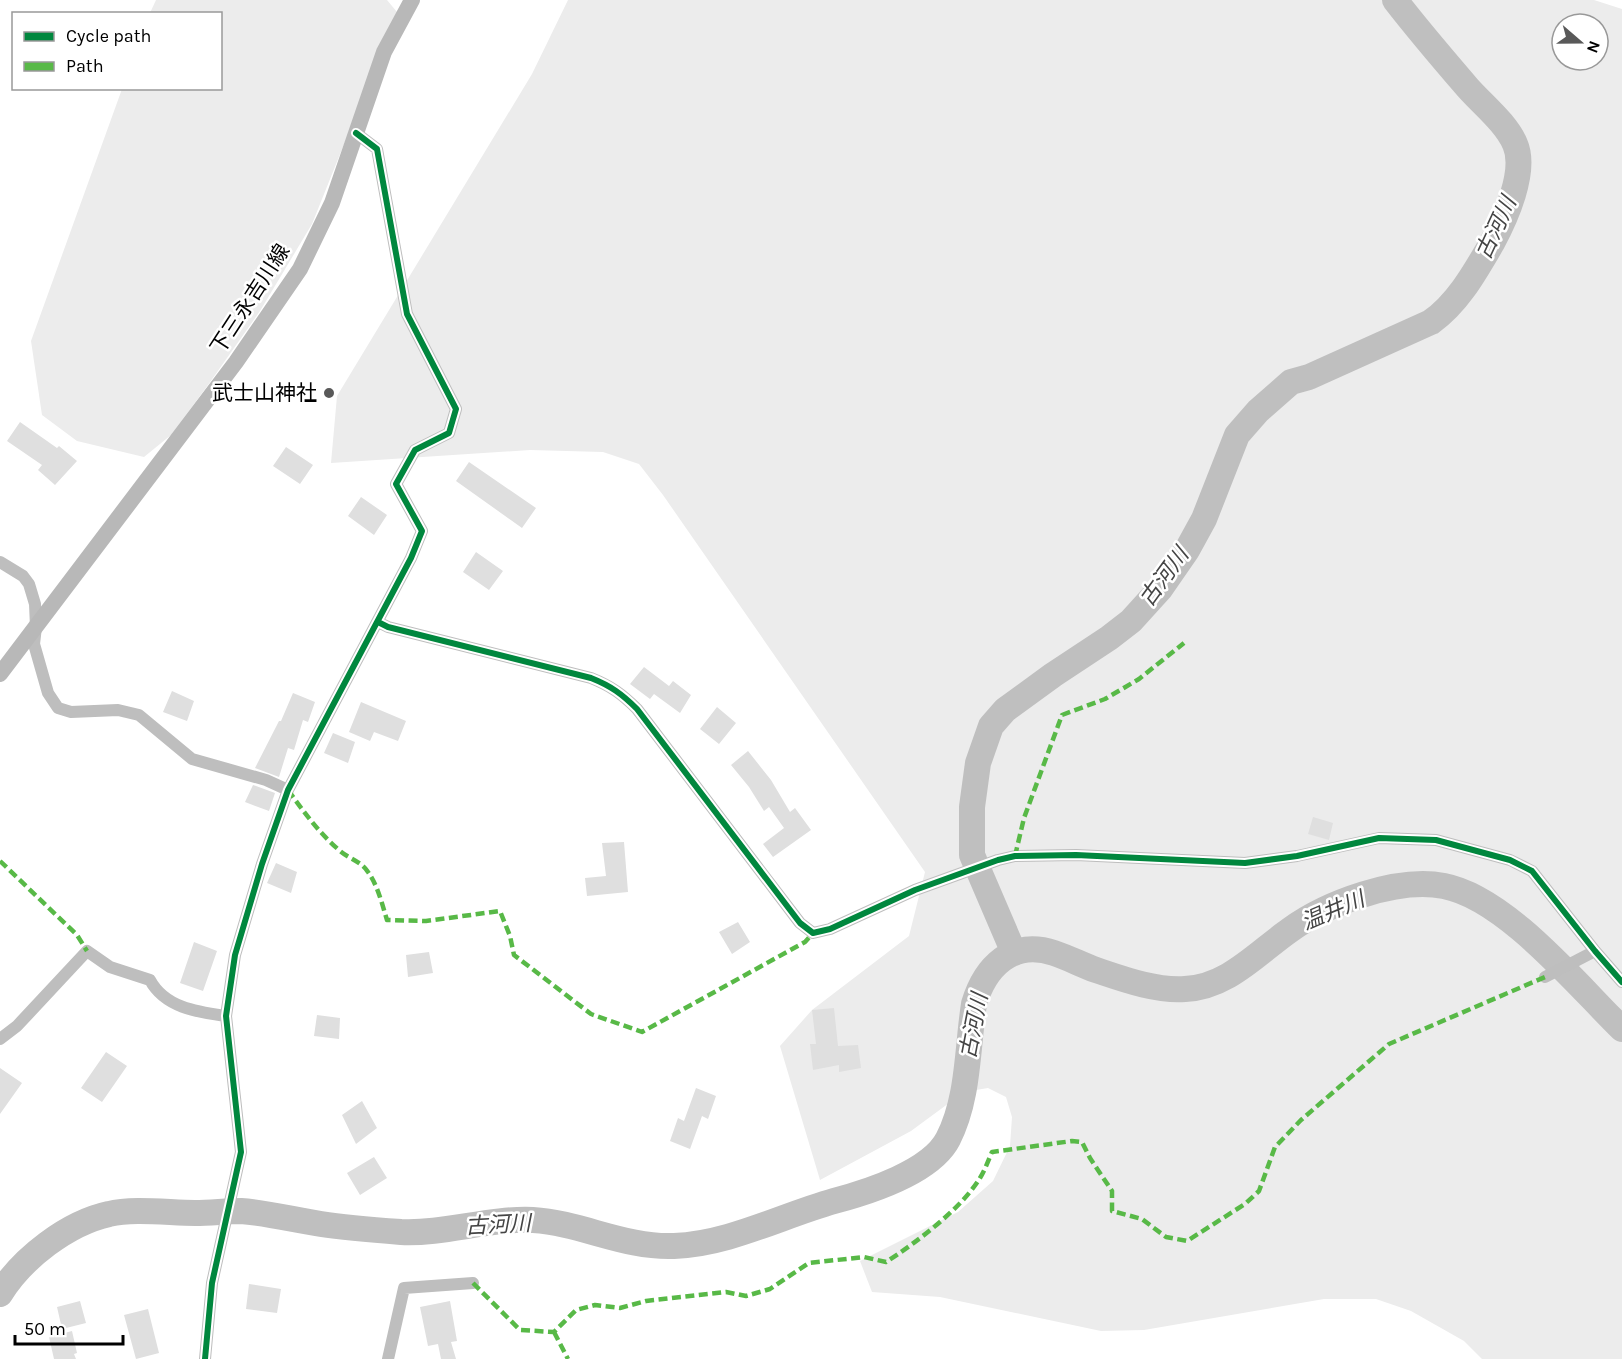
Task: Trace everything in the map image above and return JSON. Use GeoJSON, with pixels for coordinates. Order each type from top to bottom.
{"type":"FeatureCollection","features":[{"type":"Feature","properties":{"kind":"main road","name":"下三永吉川線"},"geometry":{"type":"LineString","coordinates":[[0,674],[236,362],[300,269],[332,203],[384,52],[412,0]]}},
{"type":"Feature","properties":{"kind":"street"},"geometry":{"type":"LineString","coordinates":[[205,1359],[212,1283],[228,1202],[241,1152],[226,1016],[235,955],[262,864],[288,790],[378,622],[411,558],[422,531],[396,484],[415,450],[449,433],[456,409],[407,314],[377,149],[356,133]]}},
{"type":"Feature","properties":{"kind":"street"},"geometry":{"type":"LineString","coordinates":[[0,562],[23,576],[29,584],[35,604],[34,644],[48,693],[58,708],[71,712],[118,710],[139,715],[192,759],[267,780],[288,790]]}},
{"type":"Feature","properties":{"kind":"street"},"geometry":{"type":"LineString","coordinates":[[378,622],[388,627],[591,678],[621,693],[636,709],[800,923],[813,933],[830,929],[915,890],[1015,856],[1056,855],[1245,863],[1298,856],[1379,837],[1436,840],[1510,860],[1532,871],[1592,952],[1622,982]]}},
{"type":"Feature","properties":{"kind":"street"},"geometry":{"type":"LineString","coordinates":[[0,1039],[17,1026],[87,951],[110,968],[150,980],[155,989],[171,1002],[194,1012],[226,1016]]}},
{"type":"Feature","properties":{"kind":"street"},"geometry":{"type":"LineString","coordinates":[[1545,977],[1592,952]]}},
{"type":"Feature","properties":{"kind":"street"},"geometry":{"type":"LineString","coordinates":[[388,1359],[404,1288],[473,1283]]}},
{"type":"Feature","properties":{"kind":"shaded area"},"geometry":{"type":"Polygon","coordinates":[[[156,0],[387,0],[397,12],[312,224],[260,311],[208,385],[171,435],[144,457],[77,441],[42,415],[31,341],[122,90],[222,90],[222,12],[150,12],[156,0]]]}},
{"type":"Feature","properties":{"kind":"shaded area"},"geometry":{"type":"Polygon","coordinates":[[[568,0],[1594,0],[1622,9],[1622,1359],[1482,1359],[1464,1341],[1411,1311],[1376,1299],[1324,1299],[1144,1330],[1101,1331],[940,1297],[872,1292],[860,1261],[958,1212],[993,1181],[1010,1146],[1012,1117],[1006,1097],[988,1088],[964,1092],[911,1131],[820,1180],[780,1046],[812,1010],[909,936],[925,872],[663,495],[639,464],[603,452],[530,450],[331,463],[337,396],[532,74],[568,0]]]}},
{"type":"Feature","properties":{"kind":"building"},"geometry":{"type":"Polygon","coordinates":[[[20,422],[57,448],[59,446],[77,461],[55,485],[38,470],[42,465],[7,441],[20,422]]]}},
{"type":"Feature","properties":{"kind":"building"},"geometry":{"type":"Polygon","coordinates":[[[286,447],[313,465],[300,484],[273,466],[286,447]]]}},
{"type":"Feature","properties":{"kind":"building"},"geometry":{"type":"Polygon","coordinates":[[[469,462],[536,508],[522,528],[456,481],[469,462]]]}},
{"type":"Feature","properties":{"kind":"building"},"geometry":{"type":"Polygon","coordinates":[[[361,497],[387,515],[374,535],[348,516],[361,497]]]}},
{"type":"Feature","properties":{"kind":"building"},"geometry":{"type":"Polygon","coordinates":[[[476,552],[503,571],[489,590],[463,572],[476,552]]]}},
{"type":"Feature","properties":{"kind":"building"},"geometry":{"type":"Polygon","coordinates":[[[644,667],[669,686],[673,681],[691,695],[680,713],[654,694],[650,699],[630,684],[644,667]]]}},
{"type":"Feature","properties":{"kind":"building"},"geometry":{"type":"Polygon","coordinates":[[[172,691],[194,701],[187,721],[163,712],[172,691]]]}},
{"type":"Feature","properties":{"kind":"building"},"geometry":{"type":"Polygon","coordinates":[[[293,693],[315,702],[308,722],[303,720],[294,750],[288,748],[279,777],[255,768],[281,721],[293,693]]]}},
{"type":"Feature","properties":{"kind":"building"},"geometry":{"type":"Polygon","coordinates":[[[361,702],[406,721],[398,741],[374,732],[370,741],[349,732],[361,702]]]}},
{"type":"Feature","properties":{"kind":"building"},"geometry":{"type":"Polygon","coordinates":[[[717,707],[736,723],[719,744],[700,729],[717,707]]]}},
{"type":"Feature","properties":{"kind":"building"},"geometry":{"type":"Polygon","coordinates":[[[333,733],[355,742],[348,763],[324,753],[333,733]]]}},
{"type":"Feature","properties":{"kind":"building"},"geometry":{"type":"Polygon","coordinates":[[[748,751],[771,780],[790,812],[795,808],[811,830],[773,857],[763,844],[784,828],[769,807],[764,811],[749,787],[731,765],[748,751]]]}},
{"type":"Feature","properties":{"kind":"building"},"geometry":{"type":"Polygon","coordinates":[[[253,785],[275,793],[269,811],[245,802],[253,785]]]}},
{"type":"Feature","properties":{"kind":"building"},"geometry":{"type":"Polygon","coordinates":[[[1313,817],[1333,823],[1329,840],[1308,834],[1313,817]]]}},
{"type":"Feature","properties":{"kind":"building"},"geometry":{"type":"Polygon","coordinates":[[[624,842],[628,892],[587,896],[585,878],[606,876],[602,843],[624,842]]]}},
{"type":"Feature","properties":{"kind":"building"},"geometry":{"type":"Polygon","coordinates":[[[276,863],[297,872],[291,893],[267,883],[276,863]]]}},
{"type":"Feature","properties":{"kind":"building"},"geometry":{"type":"Polygon","coordinates":[[[738,922],[750,942],[732,954],[719,932],[738,922]]]}},
{"type":"Feature","properties":{"kind":"building"},"geometry":{"type":"Polygon","coordinates":[[[194,942],[217,951],[203,991],[180,983],[194,942]]]}},
{"type":"Feature","properties":{"kind":"building"},"geometry":{"type":"Polygon","coordinates":[[[429,952],[433,973],[408,977],[406,955],[429,952]]]}},
{"type":"Feature","properties":{"kind":"building"},"geometry":{"type":"Polygon","coordinates":[[[834,1008],[838,1046],[858,1045],[861,1068],[839,1072],[839,1065],[813,1070],[810,1044],[816,1044],[812,1010],[834,1008]]]}},
{"type":"Feature","properties":{"kind":"building"},"geometry":{"type":"Polygon","coordinates":[[[317,1015],[340,1018],[339,1039],[314,1036],[317,1015]]]}},
{"type":"Feature","properties":{"kind":"building"},"geometry":{"type":"Polygon","coordinates":[[[106,1052],[127,1066],[102,1102],[81,1088],[106,1052]]]}},
{"type":"Feature","properties":{"kind":"building"},"geometry":{"type":"Polygon","coordinates":[[[0,1068],[22,1083],[0,1114],[0,1068]]]}},
{"type":"Feature","properties":{"kind":"building"},"geometry":{"type":"Polygon","coordinates":[[[696,1088],[716,1096],[708,1119],[702,1116],[690,1149],[670,1141],[678,1118],[684,1121],[696,1088]]]}},
{"type":"Feature","properties":{"kind":"building"},"geometry":{"type":"Polygon","coordinates":[[[362,1101],[377,1128],[356,1144],[342,1115],[362,1101]]]}},
{"type":"Feature","properties":{"kind":"building"},"geometry":{"type":"Polygon","coordinates":[[[374,1157],[387,1178],[360,1195],[347,1173],[374,1157]]]}},
{"type":"Feature","properties":{"kind":"building"},"geometry":{"type":"Polygon","coordinates":[[[249,1284],[281,1289],[277,1313],[246,1309],[249,1284]]]}},
{"type":"Feature","properties":{"kind":"building"},"geometry":{"type":"Polygon","coordinates":[[[80,1301],[86,1323],[62,1329],[57,1307],[80,1301]]]}},
{"type":"Feature","properties":{"kind":"building"},"geometry":{"type":"Polygon","coordinates":[[[450,1301],[457,1341],[451,1342],[456,1359],[441,1359],[438,1344],[428,1346],[420,1307],[450,1301]]]}},
{"type":"Feature","properties":{"kind":"building"},"geometry":{"type":"Polygon","coordinates":[[[148,1309],[159,1353],[136,1359],[124,1315],[148,1309]]]}},
{"type":"Feature","properties":{"kind":"building"},"geometry":{"type":"Polygon","coordinates":[[[72,1331],[77,1353],[74,1354],[76,1359],[54,1359],[49,1337],[72,1331]]]}},
{"type":"Feature","properties":{"kind":"waterway","name":"古河川"},"geometry":{"type":"LineString","coordinates":[[1014,953],[972,855],[972,807],[978,763],[991,726],[1005,710],[1131,621],[1160,589],[1187,550],[1204,519],[1237,435],[1258,411],[1291,382],[1309,377],[1431,322],[1458,296],[1492,243],[1503,221],[1516,181],[1518,155],[1515,144],[1500,122],[1449,66],[1395,0]]}},
{"type":"Feature","properties":{"kind":"waterway","name":"古河川"},"geometry":{"type":"LineString","coordinates":[[0,1294],[33,1255],[62,1234],[93,1219],[129,1211],[195,1213],[241,1211],[361,1229],[401,1232],[434,1231],[500,1221],[533,1220],[656,1246],[694,1244],[735,1235],[881,1186],[913,1171],[940,1151],[955,1123],[964,1090],[974,1004],[985,978],[1002,959],[1013,953],[1025,950],[1054,953],[1096,970],[1162,988],[1201,987],[1228,976],[1290,930],[1323,910],[1363,894],[1405,885],[1444,886],[1468,894],[1492,907],[1539,945],[1622,1029]]}},
{"type":"Feature","properties":{"kind":"marked path"},"geometry":{"type":"LineString","coordinates":[[1015,856],[1024,818],[1062,715],[1105,699],[1139,679],[1184,643]]}},
{"type":"Feature","properties":{"kind":"marked path"},"geometry":{"type":"LineString","coordinates":[[288,790],[325,837],[368,872],[377,889],[387,920],[426,921],[500,911],[510,936],[514,955],[591,1014],[642,1032],[805,942],[813,933]]}},
{"type":"Feature","properties":{"kind":"marked path"},"geometry":{"type":"LineString","coordinates":[[0,861],[77,935],[87,951]]}},
{"type":"Feature","properties":{"kind":"marked path"},"geometry":{"type":"LineString","coordinates":[[473,1283],[520,1330],[554,1332],[576,1310],[595,1305],[620,1308],[646,1301],[726,1292],[746,1296],[770,1289],[809,1263],[864,1257],[886,1262],[924,1235],[962,1201],[980,1178],[992,1152],[1072,1141],[1082,1142],[1112,1191],[1112,1211],[1142,1219],[1166,1237],[1187,1241],[1245,1204],[1259,1191],[1275,1147],[1301,1120],[1389,1044],[1545,977]]}},
{"type":"Feature","properties":{"kind":"marked path"},"geometry":{"type":"LineString","coordinates":[[554,1332],[568,1359]]}},
{"type":"Feature","properties":{"kind":"cycle path"},"geometry":{"type":"LineString","coordinates":[[205,1359],[212,1283],[241,1152],[226,1016],[235,955],[262,864],[288,790],[411,558],[422,531],[396,484],[415,450],[449,433],[456,409],[407,314],[377,149],[356,133]]}},
{"type":"Feature","properties":{"kind":"cycle path"},"geometry":{"type":"LineString","coordinates":[[378,622],[388,627],[591,678],[616,691],[637,709],[800,923],[813,933],[830,929],[915,890],[1015,856],[1076,855],[1245,863],[1297,856],[1379,838],[1436,840],[1510,860],[1532,871],[1622,982]]}},
{"type":"Feature","properties":{"kind":"place","name":"武士山神社"},"geometry":{"type":"Point","coordinates":[329,393]}},
{"type":"Feature","properties":{"kind":"water label","name":"温井川"},"geometry":{"type":"Point","coordinates":[1333,911]}}]}
